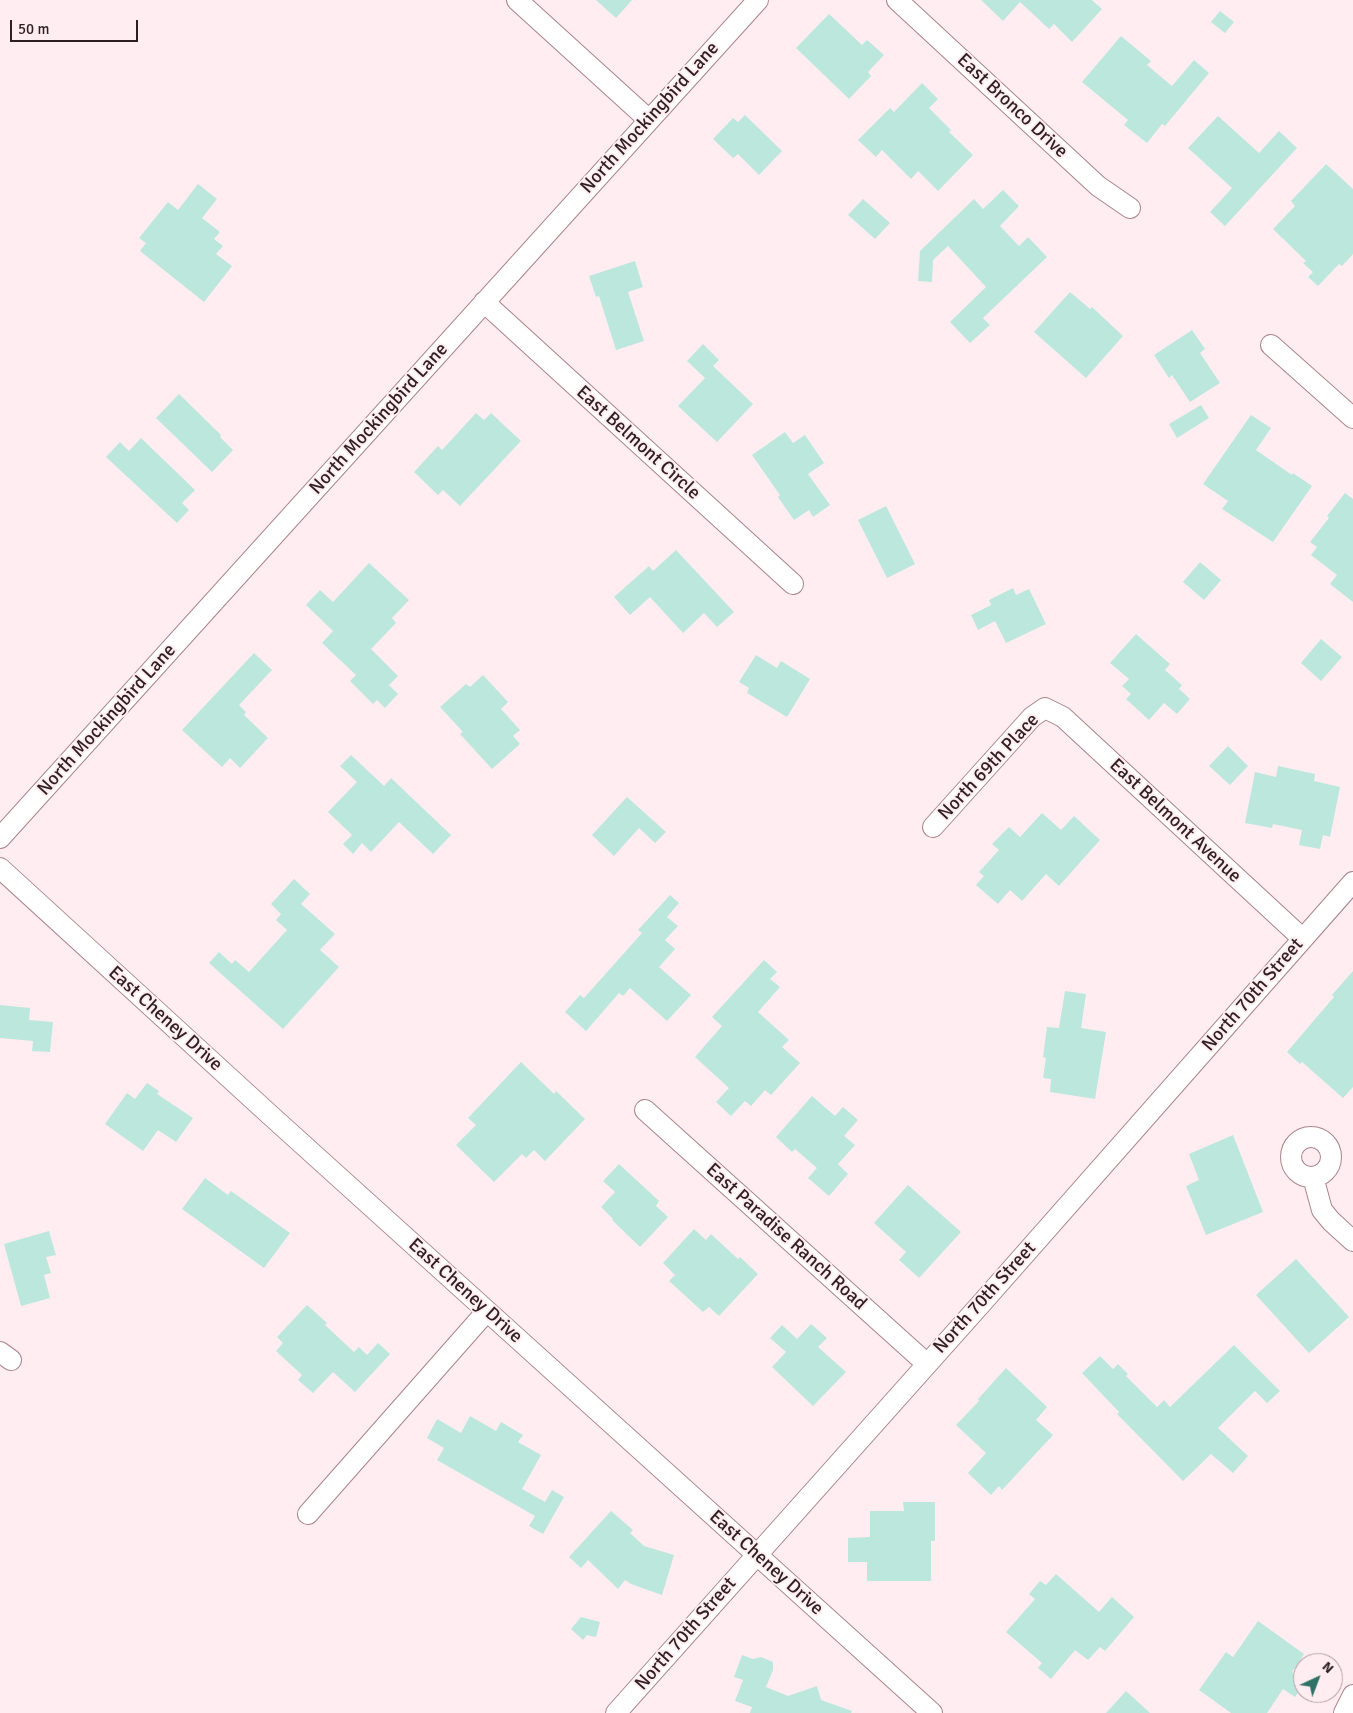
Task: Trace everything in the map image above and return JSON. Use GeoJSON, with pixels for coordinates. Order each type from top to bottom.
{"type":"FeatureCollection","features":[{"type":"Feature","properties":{"kind":"street"},"geometry":{"type":"LineString","coordinates":[[517,0],[649,120]]}},
{"type":"Feature","properties":{"kind":"street","name":"North Mockingbird Lane"},"geometry":{"type":"LineString","coordinates":[[0,838],[758,0]]}},
{"type":"Feature","properties":{"kind":"street","name":"East Bronco Drive"},"geometry":{"type":"LineString","coordinates":[[897,0],[1098,186],[1130,208]]}},
{"type":"Feature","properties":{"kind":"street","name":"East Belmont Circle"},"geometry":{"type":"LineString","coordinates":[[484,302],[792,584]]}},
{"type":"Feature","properties":{"kind":"street"},"geometry":{"type":"LineString","coordinates":[[1271,345],[1353,418]]}},
{"type":"Feature","properties":{"kind":"street","name":"North 69th Place"},"geometry":{"type":"LineString","coordinates":[[933,827],[1032,716],[1045,708]]}},
{"type":"Feature","properties":{"kind":"street","name":"East Belmont Avenue"},"geometry":{"type":"LineString","coordinates":[[1045,708],[1063,717],[1303,939]]}},
{"type":"Feature","properties":{"kind":"street","name":"East Cheney Drive"},"geometry":{"type":"LineString","coordinates":[[0,868],[932,1713]]}},
{"type":"Feature","properties":{"kind":"street","name":"North 70th Street"},"geometry":{"type":"LineString","coordinates":[[627,1709],[757,1554],[1353,882]]}},
{"type":"Feature","properties":{"kind":"street","name":"East Paradise Ranch Road"},"geometry":{"type":"LineString","coordinates":[[645,1110],[926,1364]]}},
{"type":"Feature","properties":{"kind":"street"},"geometry":{"type":"LineString","coordinates":[[1313,1177],[1322,1210],[1353,1241]]}},
{"type":"Feature","properties":{"kind":"street"},"geometry":{"type":"LineString","coordinates":[[308,1514],[487,1311]]}},
{"type":"Feature","properties":{"kind":"street"},"geometry":{"type":"LineString","coordinates":[[1344,1713],[1353,1695]]}},
{"type":"Feature","properties":{"kind":"building"},"geometry":{"type":"Polygon","coordinates":[[[596,0],[632,0],[616,18],[596,0]]]}},
{"type":"Feature","properties":{"kind":"building"},"geometry":{"type":"Polygon","coordinates":[[[981,0],[1092,0],[1102,9],[1072,42],[1054,24],[1049,29],[1020,2],[1003,21],[981,0]]]}},
{"type":"Feature","properties":{"kind":"building"},"geometry":{"type":"Polygon","coordinates":[[[1220,11],[1234,22],[1225,33],[1211,22],[1220,11]]]}},
{"type":"Feature","properties":{"kind":"building"},"geometry":{"type":"Polygon","coordinates":[[[829,14],[862,45],[867,40],[884,55],[868,72],[871,76],[849,99],[796,48],[829,14]]]}},
{"type":"Feature","properties":{"kind":"building"},"geometry":{"type":"Polygon","coordinates":[[[1121,36],[1151,61],[1147,65],[1172,86],[1194,60],[1209,73],[1165,126],[1162,124],[1147,143],[1124,125],[1128,120],[1082,82],[1121,36]]]}},
{"type":"Feature","properties":{"kind":"building"},"geometry":{"type":"Polygon","coordinates":[[[922,83],[938,99],[929,108],[951,130],[949,132],[973,155],[938,191],[918,171],[911,179],[882,150],[876,157],[858,140],[890,108],[894,112],[922,83]]]}},
{"type":"Feature","properties":{"kind":"building"},"geometry":{"type":"Polygon","coordinates":[[[745,115],[782,151],[759,175],[738,154],[733,158],[713,139],[733,118],[738,122],[745,115]]]}},
{"type":"Feature","properties":{"kind":"building"},"geometry":{"type":"Polygon","coordinates":[[[1218,116],[1259,153],[1279,131],[1297,148],[1225,226],[1210,212],[1232,188],[1188,148],[1218,116]]]}},
{"type":"Feature","properties":{"kind":"building"},"geometry":{"type":"Polygon","coordinates":[[[1326,164],[1353,189],[1353,254],[1342,266],[1339,264],[1318,286],[1308,277],[1313,272],[1303,263],[1306,261],[1273,229],[1295,206],[1291,201],[1326,164]]]}},
{"type":"Feature","properties":{"kind":"building"},"geometry":{"type":"Polygon","coordinates":[[[198,184],[217,199],[202,218],[220,232],[214,239],[223,246],[216,254],[232,266],[204,302],[140,251],[146,243],[139,238],[168,202],[178,210],[198,184]]]}},
{"type":"Feature","properties":{"kind":"building"},"geometry":{"type":"Polygon","coordinates":[[[1003,190],[1019,206],[1000,226],[1019,246],[1028,237],[1047,257],[983,318],[990,325],[970,343],[950,322],[986,287],[948,246],[933,260],[932,282],[918,281],[920,251],[974,199],[983,209],[1003,190]]]}},
{"type":"Feature","properties":{"kind":"building"},"geometry":{"type":"Polygon","coordinates":[[[863,199],[890,223],[875,239],[848,215],[863,199]]]}},
{"type":"Feature","properties":{"kind":"building"},"geometry":{"type":"Polygon","coordinates":[[[635,261],[643,287],[628,292],[644,341],[616,350],[599,296],[596,297],[589,276],[635,261]]]}},
{"type":"Feature","properties":{"kind":"building"},"geometry":{"type":"Polygon","coordinates":[[[1070,292],[1090,309],[1092,307],[1123,336],[1086,378],[1034,332],[1070,292]]]}},
{"type":"Feature","properties":{"kind":"building"},"geometry":{"type":"Polygon","coordinates":[[[1192,330],[1205,349],[1200,353],[1220,383],[1190,402],[1172,375],[1169,378],[1154,355],[1192,330]]]}},
{"type":"Feature","properties":{"kind":"building"},"geometry":{"type":"Polygon","coordinates":[[[703,344],[719,360],[713,366],[753,404],[717,442],[678,406],[705,378],[687,361],[703,344]]]}},
{"type":"Feature","properties":{"kind":"building"},"geometry":{"type":"Polygon","coordinates":[[[179,394],[221,435],[220,437],[233,450],[212,472],[156,418],[179,394]]]}},
{"type":"Feature","properties":{"kind":"building"},"geometry":{"type":"Polygon","coordinates":[[[1201,405],[1209,418],[1177,438],[1169,424],[1201,405]]]}},
{"type":"Feature","properties":{"kind":"building"},"geometry":{"type":"Polygon","coordinates":[[[476,413],[484,420],[491,413],[521,441],[460,506],[443,490],[438,495],[414,472],[438,446],[442,450],[476,413]]]}},
{"type":"Feature","properties":{"kind":"building"},"geometry":{"type":"Polygon","coordinates":[[[1251,415],[1271,428],[1256,450],[1292,475],[1293,473],[1312,486],[1273,542],[1222,509],[1228,501],[1203,484],[1251,415]]]}},
{"type":"Feature","properties":{"kind":"building"},"geometry":{"type":"Polygon","coordinates":[[[785,432],[793,443],[805,435],[824,463],[808,474],[830,505],[813,517],[809,510],[794,520],[778,497],[780,495],[752,455],[785,432]]]}},
{"type":"Feature","properties":{"kind":"building"},"geometry":{"type":"Polygon","coordinates":[[[141,438],[195,490],[182,503],[189,510],[177,523],[106,457],[120,442],[129,451],[141,438]]]}},
{"type":"Feature","properties":{"kind":"building"},"geometry":{"type":"Polygon","coordinates":[[[1345,493],[1353,499],[1353,602],[1330,584],[1337,575],[1311,555],[1317,547],[1310,542],[1329,518],[1327,516],[1345,493]]]}},
{"type":"Feature","properties":{"kind":"building"},"geometry":{"type":"Polygon","coordinates":[[[886,506],[915,564],[887,578],[858,520],[886,506]]]}},
{"type":"Feature","properties":{"kind":"building"},"geometry":{"type":"Polygon","coordinates":[[[676,550],[734,612],[717,627],[704,613],[683,633],[650,597],[630,615],[614,597],[649,566],[653,571],[676,550]]]}},
{"type":"Feature","properties":{"kind":"building"},"geometry":{"type":"Polygon","coordinates":[[[1200,562],[1221,580],[1204,600],[1183,582],[1200,562]]]}},
{"type":"Feature","properties":{"kind":"building"},"geometry":{"type":"Polygon","coordinates":[[[369,563],[409,600],[392,618],[396,623],[371,649],[398,676],[389,685],[398,694],[385,708],[377,700],[373,704],[350,681],[356,675],[322,643],[333,631],[306,605],[320,590],[333,602],[369,563]]]}},
{"type":"Feature","properties":{"kind":"building"},"geometry":{"type":"Polygon","coordinates":[[[1013,588],[1016,595],[1029,589],[1046,624],[1006,643],[995,621],[978,630],[971,615],[991,605],[989,600],[1013,588]]]}},
{"type":"Feature","properties":{"kind":"building"},"geometry":{"type":"Polygon","coordinates":[[[1136,634],[1170,664],[1165,670],[1182,685],[1179,689],[1190,699],[1177,714],[1164,703],[1149,720],[1126,699],[1131,694],[1122,686],[1129,679],[1110,663],[1136,634]]]}},
{"type":"Feature","properties":{"kind":"building"},"geometry":{"type":"Polygon","coordinates":[[[1321,639],[1342,657],[1321,681],[1301,663],[1321,639]]]}},
{"type":"Feature","properties":{"kind":"building"},"geometry":{"type":"Polygon","coordinates":[[[254,653],[272,670],[239,705],[246,712],[244,715],[268,738],[240,768],[230,758],[222,767],[182,730],[254,653]]]}},
{"type":"Feature","properties":{"kind":"building"},"geometry":{"type":"Polygon","coordinates":[[[756,655],[777,668],[781,661],[810,679],[787,717],[747,693],[749,688],[739,682],[756,655]]]}},
{"type":"Feature","properties":{"kind":"building"},"geometry":{"type":"Polygon","coordinates":[[[483,675],[508,702],[501,709],[520,730],[513,736],[520,744],[492,769],[460,734],[463,732],[440,707],[466,684],[470,687],[483,675]]]}},
{"type":"Feature","properties":{"kind":"building"},"geometry":{"type":"Polygon","coordinates":[[[1228,746],[1248,766],[1230,785],[1209,766],[1228,746]]]}},
{"type":"Feature","properties":{"kind":"building"},"geometry":{"type":"Polygon","coordinates":[[[351,755],[384,786],[391,778],[451,835],[433,854],[399,822],[371,852],[362,843],[353,854],[343,844],[352,835],[328,812],[357,782],[340,766],[351,755]]]}},
{"type":"Feature","properties":{"kind":"building"},"geometry":{"type":"Polygon","coordinates":[[[1278,766],[1315,774],[1314,781],[1340,787],[1330,837],[1323,835],[1320,849],[1299,845],[1302,830],[1273,824],[1272,828],[1245,823],[1255,772],[1276,777],[1278,766]]]}},
{"type":"Feature","properties":{"kind":"building"},"geometry":{"type":"Polygon","coordinates":[[[627,797],[666,832],[655,843],[639,828],[614,856],[592,835],[627,797]]]}},
{"type":"Feature","properties":{"kind":"building"},"geometry":{"type":"Polygon","coordinates":[[[1042,813],[1061,830],[1074,816],[1100,840],[1059,886],[1046,874],[1022,901],[1010,890],[998,904],[976,885],[984,876],[979,872],[999,850],[992,844],[1009,827],[1020,837],[1042,813]]]}},
{"type":"Feature","properties":{"kind":"building"},"geometry":{"type":"Polygon","coordinates":[[[294,879],[310,894],[301,904],[335,934],[320,950],[339,967],[283,1029],[209,963],[219,952],[232,964],[235,960],[249,972],[287,930],[276,920],[281,914],[271,904],[294,879]]]}},
{"type":"Feature","properties":{"kind":"building"},"geometry":{"type":"Polygon","coordinates":[[[670,895],[679,903],[667,917],[678,926],[665,940],[675,949],[659,967],[691,995],[667,1021],[630,988],[623,996],[619,993],[586,1031],[565,1012],[580,995],[584,998],[642,933],[638,930],[670,895]]]}},
{"type":"Feature","properties":{"kind":"building"},"geometry":{"type":"Polygon","coordinates":[[[764,960],[777,972],[770,979],[780,987],[758,1012],[789,1040],[782,1047],[800,1063],[771,1095],[765,1090],[751,1106],[745,1101],[731,1116],[716,1102],[729,1088],[695,1057],[722,1026],[712,1017],[764,960]]]}},
{"type":"Feature","properties":{"kind":"building"},"geometry":{"type":"Polygon","coordinates":[[[1353,971],[1353,1087],[1343,1098],[1302,1062],[1300,1064],[1287,1052],[1334,997],[1332,995],[1353,971]]]}},
{"type":"Feature","properties":{"kind":"building"},"geometry":{"type":"Polygon","coordinates":[[[1065,991],[1086,994],[1081,1028],[1106,1032],[1095,1099],[1050,1092],[1051,1079],[1043,1078],[1046,1058],[1043,1057],[1047,1027],[1059,1028],[1065,991]]]}},
{"type":"Feature","properties":{"kind":"building"},"geometry":{"type":"Polygon","coordinates":[[[0,1005],[30,1008],[29,1020],[53,1022],[50,1052],[32,1051],[33,1041],[0,1038],[0,1005]]]}},
{"type":"Feature","properties":{"kind":"building"},"geometry":{"type":"Polygon","coordinates":[[[521,1062],[554,1094],[556,1091],[585,1119],[545,1161],[534,1150],[526,1158],[522,1154],[494,1182],[456,1145],[476,1125],[468,1118],[521,1062]]]}},
{"type":"Feature","properties":{"kind":"building"},"geometry":{"type":"Polygon","coordinates":[[[147,1083],[159,1091],[157,1094],[193,1118],[176,1142],[158,1130],[143,1151],[105,1124],[127,1093],[135,1099],[147,1083]]]}},
{"type":"Feature","properties":{"kind":"building"},"geometry":{"type":"Polygon","coordinates":[[[812,1096],[835,1116],[843,1107],[858,1120],[844,1136],[855,1145],[838,1164],[848,1174],[829,1196],[808,1178],[817,1168],[795,1149],[792,1152],[776,1137],[812,1096]]]}},
{"type":"Feature","properties":{"kind":"building"},"geometry":{"type":"Polygon","coordinates":[[[1233,1135],[1263,1212],[1206,1235],[1186,1186],[1199,1180],[1189,1154],[1233,1135]]]}},
{"type":"Feature","properties":{"kind":"building"},"geometry":{"type":"Polygon","coordinates":[[[619,1164],[659,1201],[656,1206],[668,1217],[640,1247],[601,1207],[615,1192],[603,1181],[619,1164]]]}},
{"type":"Feature","properties":{"kind":"building"},"geometry":{"type":"Polygon","coordinates":[[[205,1178],[228,1195],[231,1191],[290,1233],[264,1268],[182,1209],[205,1178]]]}},
{"type":"Feature","properties":{"kind":"building"},"geometry":{"type":"Polygon","coordinates":[[[908,1185],[961,1232],[919,1278],[899,1260],[906,1252],[874,1223],[908,1185]]]}},
{"type":"Feature","properties":{"kind":"building"},"geometry":{"type":"Polygon","coordinates":[[[694,1229],[706,1240],[711,1234],[738,1259],[740,1257],[758,1274],[719,1316],[709,1307],[703,1312],[669,1281],[675,1275],[663,1263],[694,1229]]]}},
{"type":"Feature","properties":{"kind":"building"},"geometry":{"type":"Polygon","coordinates":[[[49,1231],[56,1255],[46,1257],[51,1273],[44,1275],[50,1298],[21,1306],[4,1244],[49,1231]]]}},
{"type":"Feature","properties":{"kind":"building"},"geometry":{"type":"Polygon","coordinates":[[[1296,1259],[1349,1317],[1309,1353],[1256,1295],[1296,1259]]]}},
{"type":"Feature","properties":{"kind":"building"},"geometry":{"type":"Polygon","coordinates":[[[307,1305],[354,1352],[359,1347],[367,1355],[378,1343],[390,1354],[355,1392],[333,1372],[313,1393],[298,1380],[302,1375],[276,1351],[283,1343],[277,1337],[307,1305]]]}},
{"type":"Feature","properties":{"kind":"building"},"geometry":{"type":"Polygon","coordinates":[[[811,1324],[827,1338],[818,1347],[846,1372],[813,1406],[772,1367],[786,1352],[770,1338],[782,1325],[797,1339],[811,1324]]]}},
{"type":"Feature","properties":{"kind":"building"},"geometry":{"type":"Polygon","coordinates":[[[1234,1345],[1280,1391],[1267,1403],[1255,1391],[1218,1428],[1248,1456],[1233,1473],[1211,1454],[1183,1481],[1117,1414],[1119,1412],[1082,1373],[1100,1356],[1113,1369],[1118,1364],[1128,1374],[1126,1376],[1157,1407],[1164,1400],[1170,1407],[1234,1345]]]}},
{"type":"Feature","properties":{"kind":"building"},"geometry":{"type":"Polygon","coordinates":[[[1006,1368],[1047,1407],[1036,1420],[1053,1435],[1002,1490],[999,1486],[991,1495],[968,1473],[986,1453],[956,1425],[1006,1368]]]}},
{"type":"Feature","properties":{"kind":"building"},"geometry":{"type":"Polygon","coordinates":[[[470,1416],[496,1431],[501,1422],[523,1435],[518,1442],[541,1455],[522,1489],[545,1502],[552,1490],[564,1497],[543,1534],[529,1526],[535,1516],[437,1460],[444,1448],[427,1438],[437,1419],[461,1433],[470,1416]]]}},
{"type":"Feature","properties":{"kind":"building"},"geometry":{"type":"Polygon","coordinates":[[[903,1502],[935,1502],[935,1541],[931,1541],[931,1581],[867,1581],[867,1562],[848,1562],[848,1538],[870,1537],[870,1511],[904,1511],[903,1502]]]}},
{"type":"Feature","properties":{"kind":"building"},"geometry":{"type":"Polygon","coordinates":[[[611,1511],[633,1530],[630,1533],[644,1546],[674,1555],[662,1595],[625,1580],[618,1589],[588,1560],[581,1568],[569,1557],[611,1511]]]}},
{"type":"Feature","properties":{"kind":"building"},"geometry":{"type":"Polygon","coordinates":[[[1056,1574],[1099,1612],[1112,1597],[1134,1617],[1105,1651],[1100,1647],[1088,1660],[1075,1650],[1051,1679],[1038,1668],[1042,1663],[1006,1632],[1035,1599],[1029,1594],[1040,1581],[1046,1585],[1056,1574]]]}},
{"type":"Feature","properties":{"kind":"building"},"geometry":{"type":"Polygon","coordinates":[[[581,1617],[600,1622],[596,1637],[587,1635],[583,1640],[571,1629],[581,1617]]]}},
{"type":"Feature","properties":{"kind":"building"},"geometry":{"type":"Polygon","coordinates":[[[1258,1621],[1303,1653],[1293,1653],[1293,1696],[1283,1689],[1267,1713],[1231,1713],[1199,1690],[1226,1652],[1233,1657],[1258,1621]]]}},
{"type":"Feature","properties":{"kind":"building"},"geometry":{"type":"Polygon","coordinates":[[[742,1655],[753,1659],[761,1657],[773,1662],[773,1670],[766,1687],[788,1696],[817,1686],[821,1700],[852,1711],[851,1713],[750,1713],[752,1707],[735,1701],[743,1680],[734,1677],[742,1655]]]}},
{"type":"Feature","properties":{"kind":"building"},"geometry":{"type":"Polygon","coordinates":[[[1126,1691],[1150,1713],[1106,1713],[1126,1691]]]}}]}
